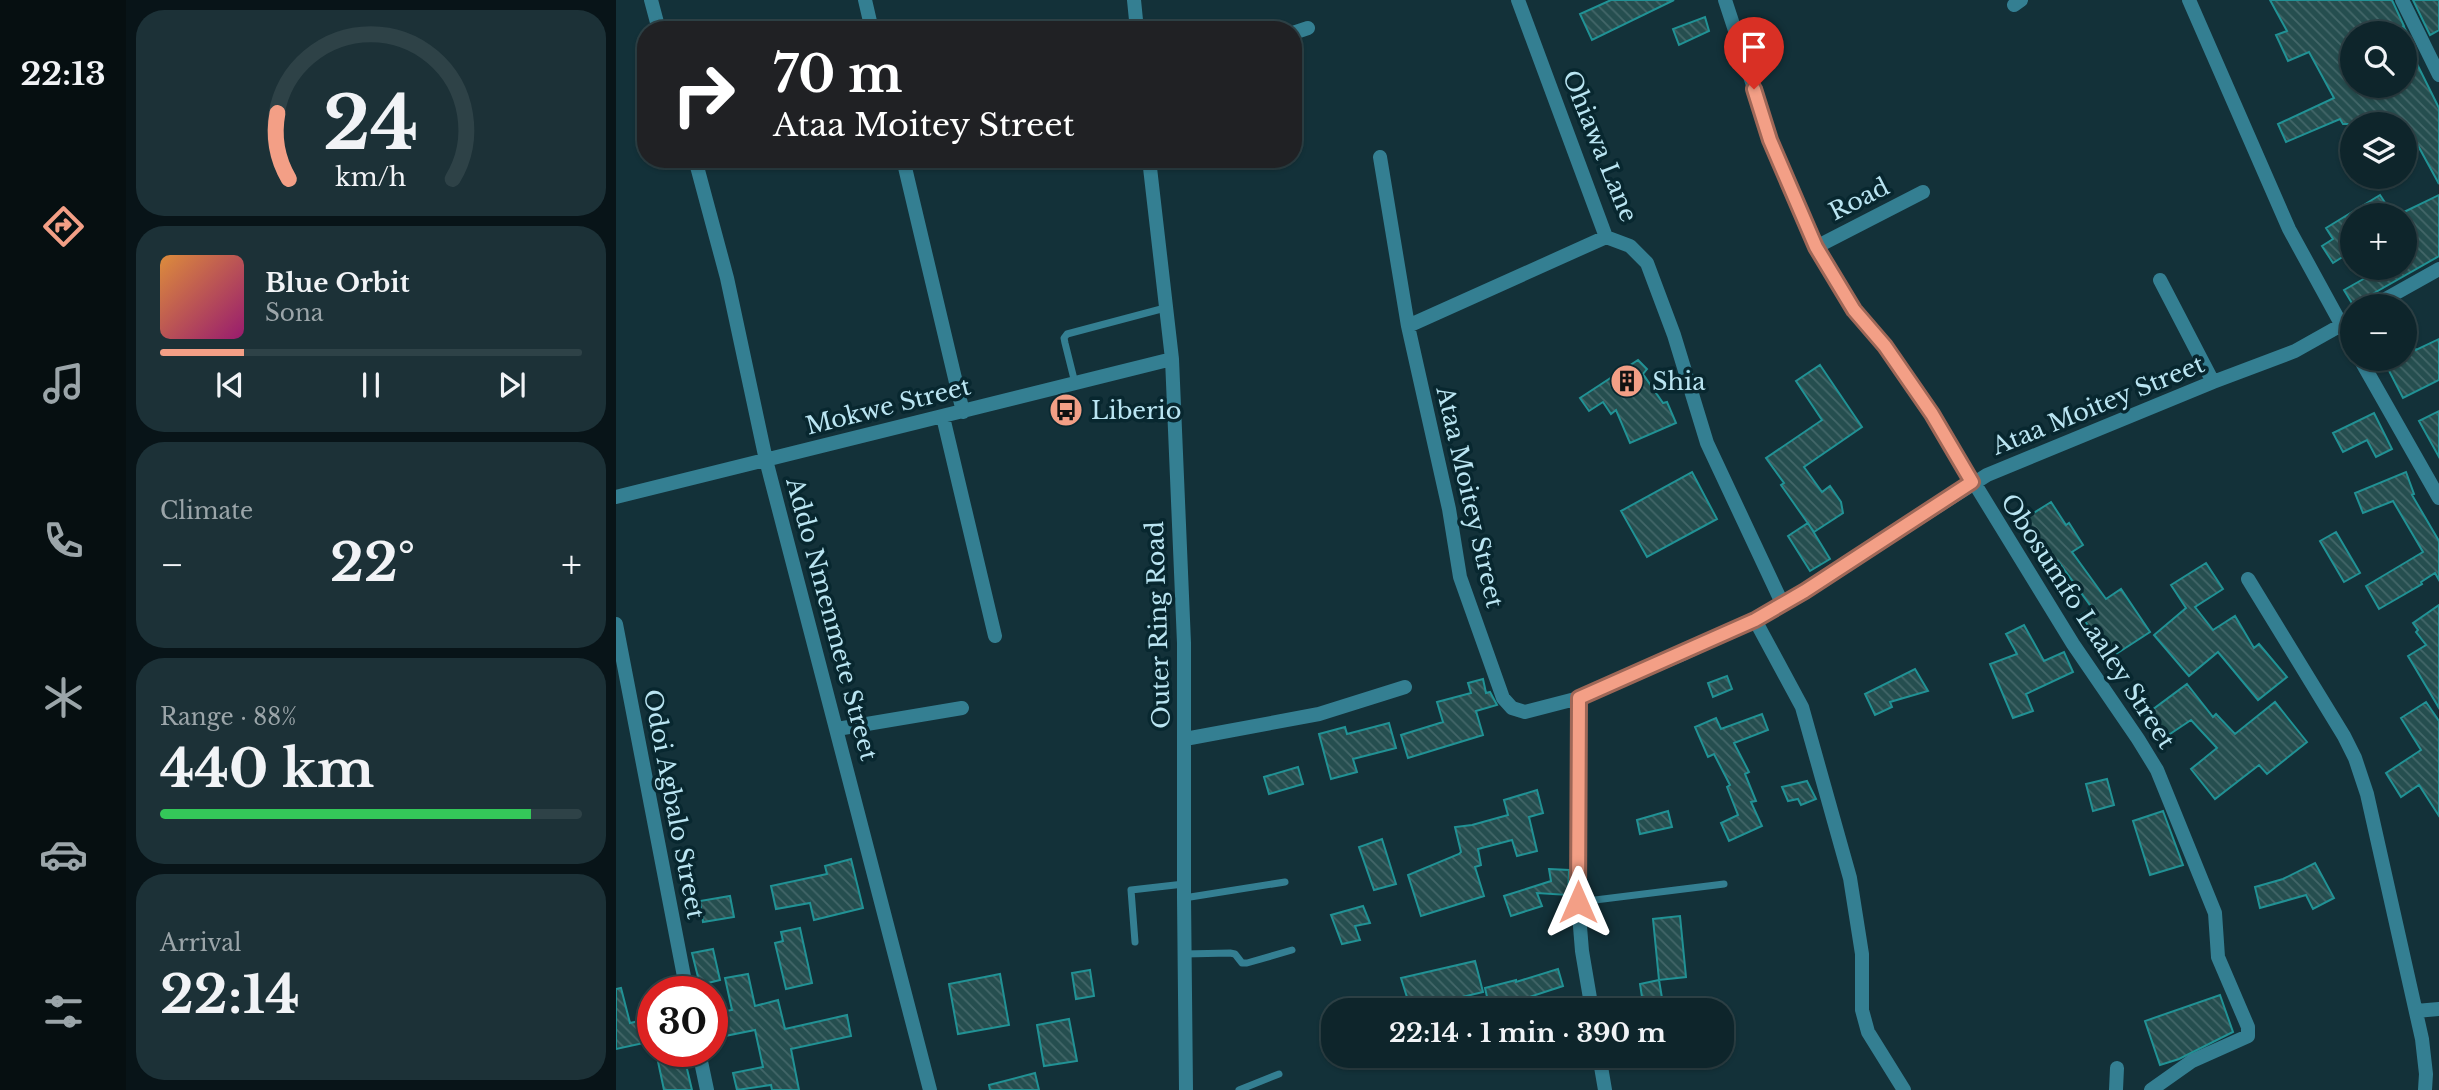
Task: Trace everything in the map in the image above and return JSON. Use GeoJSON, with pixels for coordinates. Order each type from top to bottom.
{"type":"FeatureCollection","features":[{"type":"Feature","properties":{"kind":"street"},"geometry":{"type":"LineString","coordinates":[[651,0],[657,21]]}},
{"type":"Feature","properties":{"kind":"street"},"geometry":{"type":"LineString","coordinates":[[865,0],[870,21]]}},
{"type":"Feature","properties":{"kind":"street"},"geometry":{"type":"LineString","coordinates":[[1134,0],[1135,21]]}},
{"type":"Feature","properties":{"kind":"street","name":"Ohiawa Lane"},"geometry":{"type":"LineString","coordinates":[[1518,0],[1606,237],[1630,246],[1647,263],[1674,335],[1706,443],[1782,603]]}},
{"type":"Feature","properties":{"kind":"street","name":"Obosumfo Laaley Street"},"geometry":{"type":"LineString","coordinates":[[1725,0],[1770,140],[1816,247],[1854,310],[1885,346],[1932,414],[2074,644],[2157,770],[2215,913],[2218,957],[2248,1027],[2248,1036],[2192,1061],[2151,1090]]}},
{"type":"Feature","properties":{"kind":"street"},"geometry":{"type":"LineString","coordinates":[[2189,0],[2289,229],[2340,311]]}},
{"type":"Feature","properties":{"kind":"street"},"geometry":{"type":"LineString","coordinates":[[2402,0],[2439,75]]}},
{"type":"Feature","properties":{"kind":"street"},"geometry":{"type":"LineString","coordinates":[[1302,30],[1308,28]]}},
{"type":"Feature","properties":{"kind":"street","name":"Ataa Moitey Street"},"geometry":{"type":"LineString","coordinates":[[1380,157],[1408,326],[1449,509],[1460,577],[1503,698],[1512,708],[1525,712],[1579,698],[1755,620],[1805,591],[1972,482],[2295,351],[2340,326]]}},
{"type":"Feature","properties":{"kind":"street","name":"Addo Nmenmete Street"},"geometry":{"type":"LineString","coordinates":[[697,168],[727,278],[766,460],[930,1090]]}},
{"type":"Feature","properties":{"kind":"street"},"geometry":{"type":"LineString","coordinates":[[905,168],[963,412]]}},
{"type":"Feature","properties":{"kind":"street","name":"Outer Ring Road"},"geometry":{"type":"LineString","coordinates":[[1150,168],[1171,359],[1184,643],[1186,1090]]}},
{"type":"Feature","properties":{"kind":"street","name":"Road"},"geometry":{"type":"LineString","coordinates":[[1816,247],[1923,192]]}},
{"type":"Feature","properties":{"kind":"street"},"geometry":{"type":"LineString","coordinates":[[1408,326],[1606,237]]}},
{"type":"Feature","properties":{"kind":"street"},"geometry":{"type":"LineString","coordinates":[[2394,294],[2439,269]]}},
{"type":"Feature","properties":{"kind":"street"},"geometry":{"type":"LineString","coordinates":[[2160,280],[2213,382]]}},
{"type":"Feature","properties":{"kind":"street","name":"Mokwe Street"},"geometry":{"type":"LineString","coordinates":[[616,498],[1171,359]]}},
{"type":"Feature","properties":{"kind":"street"},"geometry":{"type":"LineString","coordinates":[[2367,371],[2439,498]]}},
{"type":"Feature","properties":{"kind":"street"},"geometry":{"type":"LineString","coordinates":[[943,417],[995,636]]}},
{"type":"Feature","properties":{"kind":"street"},"geometry":{"type":"LineString","coordinates":[[2248,579],[2355,758],[2367,794],[2422,1039],[2425,1090]]}},
{"type":"Feature","properties":{"kind":"street"},"geometry":{"type":"LineString","coordinates":[[1755,620],[1801,707],[1850,878],[1862,954],[1862,1010],[1868,1032],[1904,1090]]}},
{"type":"Feature","properties":{"kind":"street","name":"Odoi Agbalo Street"},"geometry":{"type":"LineString","coordinates":[[616,624],[684,976]]}},
{"type":"Feature","properties":{"kind":"street"},"geometry":{"type":"LineString","coordinates":[[1185,739],[1319,714],[1405,687]]}},
{"type":"Feature","properties":{"kind":"street"},"geometry":{"type":"LineString","coordinates":[[1579,698],[1578,902],[1590,998]]}},
{"type":"Feature","properties":{"kind":"street"},"geometry":{"type":"LineString","coordinates":[[837,729],[962,708]]}},
{"type":"Feature","properties":{"kind":"street"},"geometry":{"type":"LineString","coordinates":[[2416,1011],[2439,1009]]}},
{"type":"Feature","properties":{"kind":"street"},"geometry":{"type":"LineString","coordinates":[[702,1067],[706,1090]]}},
{"type":"Feature","properties":{"kind":"street"},"geometry":{"type":"LineString","coordinates":[[1601,1068],[1605,1090]]}},
{"type":"Feature","properties":{"kind":"street"},"geometry":{"type":"LineString","coordinates":[[2116,1090],[2117,1068]]}},
{"type":"Feature","properties":{"kind":"lane"},"geometry":{"type":"LineString","coordinates":[[1075,383],[1064,338],[1067,334],[1165,308]]}},
{"type":"Feature","properties":{"kind":"lane"},"geometry":{"type":"LineString","coordinates":[[1135,942],[1131,890],[1184,891],[1285,882]]}},
{"type":"Feature","properties":{"kind":"lane"},"geometry":{"type":"LineString","coordinates":[[1578,902],[1724,884]]}},
{"type":"Feature","properties":{"kind":"lane"},"geometry":{"type":"LineString","coordinates":[[1184,954],[1230,953],[1247,963],[1292,950]]}},
{"type":"Feature","properties":{"kind":"lane"},"geometry":{"type":"LineString","coordinates":[[1239,1090],[1279,1074]]}},
{"type":"Feature","properties":{"kind":"building"},"geometry":{"type":"Polygon","coordinates":[[[1611,0],[1674,0],[1592,40],[1580,14],[1611,0]]]}},
{"type":"Feature","properties":{"kind":"building"},"geometry":{"type":"Polygon","coordinates":[[[2270,0],[2392,0],[2402,21],[2340,21],[2340,98],[2417,98],[2417,64],[2439,108],[2439,184],[2417,144],[2417,112],[2340,112],[2340,119],[2286,142],[2278,124],[2334,98],[2309,52],[2288,61],[2276,35],[2287,31],[2270,0]]]}},
{"type":"Feature","properties":{"kind":"building"},"geometry":{"type":"Polygon","coordinates":[[[2413,0],[2439,0],[2439,30],[2430,35],[2413,0]]]}},
{"type":"Feature","properties":{"kind":"building"},"geometry":{"type":"Polygon","coordinates":[[[1705,17],[1709,31],[1679,45],[1673,29],[1705,17]]]}},
{"type":"Feature","properties":{"kind":"building"},"geometry":{"type":"Polygon","coordinates":[[[2380,195],[2385,203],[2367,203],[2380,195]]]}},
{"type":"Feature","properties":{"kind":"building"},"geometry":{"type":"Polygon","coordinates":[[[2439,195],[2439,256],[2417,269],[2417,206],[2439,195]]]}},
{"type":"Feature","properties":{"kind":"building"},"geometry":{"type":"Polygon","coordinates":[[[2340,219],[2340,259],[2333,263],[2322,246],[2333,239],[2326,228],[2340,219]]]}},
{"type":"Feature","properties":{"kind":"building"},"geometry":{"type":"Polygon","coordinates":[[[2362,280],[2397,280],[2372,294],[2346,294],[2344,290],[2362,280]]]}},
{"type":"Feature","properties":{"kind":"building"},"geometry":{"type":"Polygon","coordinates":[[[2439,339],[2439,380],[2403,398],[2389,371],[2417,371],[2417,350],[2439,339]]]}},
{"type":"Feature","properties":{"kind":"building"},"geometry":{"type":"Polygon","coordinates":[[[1638,360],[1647,369],[1643,374],[1663,403],[1667,402],[1676,423],[1630,443],[1616,410],[1611,414],[1603,402],[1589,411],[1580,398],[1638,360]]]}},
{"type":"Feature","properties":{"kind":"building"},"geometry":{"type":"Polygon","coordinates":[[[1820,365],[1862,427],[1804,467],[1822,492],[1830,486],[1841,502],[1843,513],[1814,532],[1781,485],[1784,483],[1766,458],[1822,420],[1796,381],[1820,365]]]}},
{"type":"Feature","properties":{"kind":"building"},"geometry":{"type":"Polygon","coordinates":[[[2439,411],[2439,457],[2419,421],[2439,411]]]}},
{"type":"Feature","properties":{"kind":"building"},"geometry":{"type":"Polygon","coordinates":[[[2374,413],[2392,449],[2376,457],[2367,440],[2343,452],[2333,433],[2374,413]]]}},
{"type":"Feature","properties":{"kind":"building"},"geometry":{"type":"Polygon","coordinates":[[[1692,472],[1717,519],[1647,557],[1621,511],[1692,472]]]}},
{"type":"Feature","properties":{"kind":"building"},"geometry":{"type":"Polygon","coordinates":[[[2406,472],[2414,494],[2412,495],[2439,541],[2439,580],[2435,573],[2421,582],[2422,584],[2379,609],[2366,586],[2423,552],[2393,501],[2363,513],[2355,493],[2406,472]]]}},
{"type":"Feature","properties":{"kind":"building"},"geometry":{"type":"Polygon","coordinates":[[[2051,502],[2083,545],[2072,552],[2106,599],[2121,589],[2150,632],[2110,658],[2081,615],[2092,608],[2058,561],[2054,564],[2024,519],[2051,502]]]}},
{"type":"Feature","properties":{"kind":"building"},"geometry":{"type":"Polygon","coordinates":[[[1808,523],[1830,559],[1810,571],[1788,536],[1808,523]]]}},
{"type":"Feature","properties":{"kind":"building"},"geometry":{"type":"Polygon","coordinates":[[[2336,532],[2360,573],[2344,582],[2320,541],[2336,532]]]}},
{"type":"Feature","properties":{"kind":"building"},"geometry":{"type":"Polygon","coordinates":[[[2206,563],[2223,589],[2195,607],[2213,630],[2235,616],[2254,648],[2259,644],[2287,677],[2258,700],[2218,652],[2189,676],[2154,635],[2186,608],[2171,585],[2206,563]]]}},
{"type":"Feature","properties":{"kind":"building"},"geometry":{"type":"Polygon","coordinates":[[[2439,605],[2439,708],[2408,656],[2426,645],[2413,623],[2439,605]]]}},
{"type":"Feature","properties":{"kind":"building"},"geometry":{"type":"Polygon","coordinates":[[[2024,625],[2044,661],[2064,652],[2073,672],[2026,694],[2033,711],[2013,718],[1990,664],[2017,654],[2006,634],[2024,625]]]}},
{"type":"Feature","properties":{"kind":"building"},"geometry":{"type":"Polygon","coordinates":[[[1915,669],[1928,691],[1890,702],[1892,707],[1875,715],[1865,694],[1915,669]]]}},
{"type":"Feature","properties":{"kind":"building"},"geometry":{"type":"Polygon","coordinates":[[[1727,676],[1732,689],[1713,697],[1708,683],[1727,676]]]}},
{"type":"Feature","properties":{"kind":"building"},"geometry":{"type":"Polygon","coordinates":[[[1483,679],[1486,693],[1490,692],[1497,705],[1476,711],[1483,735],[1408,758],[1401,735],[1443,722],[1437,702],[1471,693],[1468,683],[1483,679]]]}},
{"type":"Feature","properties":{"kind":"building"},"geometry":{"type":"Polygon","coordinates":[[[2187,684],[2213,717],[2216,714],[2235,734],[2275,702],[2307,742],[2267,774],[2259,765],[2215,799],[2191,769],[2217,748],[2191,720],[2164,738],[2144,716],[2187,684]]]}},
{"type":"Feature","properties":{"kind":"building"},"geometry":{"type":"Polygon","coordinates":[[[2426,702],[2439,721],[2439,816],[2419,785],[2401,797],[2386,773],[2421,750],[2401,718],[2426,702]]]}},
{"type":"Feature","properties":{"kind":"building"},"geometry":{"type":"Polygon","coordinates":[[[1762,714],[1768,730],[1734,743],[1749,772],[1745,774],[1756,801],[1751,802],[1762,826],[1729,841],[1721,823],[1738,815],[1727,787],[1730,785],[1714,754],[1708,757],[1695,727],[1716,718],[1721,729],[1762,714]]]}},
{"type":"Feature","properties":{"kind":"building"},"geometry":{"type":"Polygon","coordinates":[[[1389,723],[1396,748],[1353,759],[1357,772],[1331,779],[1319,734],[1345,727],[1347,734],[1389,723]]]}},
{"type":"Feature","properties":{"kind":"building"},"geometry":{"type":"Polygon","coordinates":[[[1298,767],[1303,784],[1269,794],[1264,777],[1298,767]]]}},
{"type":"Feature","properties":{"kind":"building"},"geometry":{"type":"Polygon","coordinates":[[[2107,779],[2114,805],[2093,811],[2086,784],[2107,779]]]}},
{"type":"Feature","properties":{"kind":"building"},"geometry":{"type":"Polygon","coordinates":[[[1807,781],[1816,799],[1801,805],[1798,799],[1788,801],[1782,787],[1807,781]]]}},
{"type":"Feature","properties":{"kind":"building"},"geometry":{"type":"Polygon","coordinates":[[[1537,790],[1543,813],[1529,817],[1537,851],[1517,856],[1512,840],[1478,849],[1481,865],[1475,867],[1484,896],[1421,916],[1408,875],[1461,852],[1455,827],[1508,815],[1504,800],[1537,790]]]}},
{"type":"Feature","properties":{"kind":"building"},"geometry":{"type":"Polygon","coordinates":[[[1668,811],[1672,827],[1640,834],[1637,820],[1668,811]]]}},
{"type":"Feature","properties":{"kind":"building"},"geometry":{"type":"Polygon","coordinates":[[[2163,811],[2183,865],[2150,875],[2133,821],[2163,811]]]}},
{"type":"Feature","properties":{"kind":"building"},"geometry":{"type":"Polygon","coordinates":[[[1382,839],[1396,884],[1374,890],[1359,847],[1382,839]]]}},
{"type":"Feature","properties":{"kind":"building"},"geometry":{"type":"Polygon","coordinates":[[[851,859],[863,908],[814,920],[810,903],[776,909],[771,886],[827,874],[825,866],[851,859]]]}},
{"type":"Feature","properties":{"kind":"building"},"geometry":{"type":"Polygon","coordinates":[[[2315,863],[2334,898],[2313,909],[2306,895],[2260,908],[2255,887],[2283,879],[2315,863]]]}},
{"type":"Feature","properties":{"kind":"building"},"geometry":{"type":"Polygon","coordinates":[[[1549,869],[1569,870],[1568,895],[1537,893],[1542,906],[1511,916],[1504,896],[1551,881],[1549,869]]]}},
{"type":"Feature","properties":{"kind":"building"},"geometry":{"type":"Polygon","coordinates":[[[730,896],[734,917],[703,922],[700,901],[730,896]]]}},
{"type":"Feature","properties":{"kind":"building"},"geometry":{"type":"Polygon","coordinates":[[[1363,906],[1370,923],[1355,926],[1360,940],[1342,944],[1331,915],[1363,906]]]}},
{"type":"Feature","properties":{"kind":"building"},"geometry":{"type":"Polygon","coordinates":[[[1680,916],[1686,977],[1659,980],[1653,919],[1680,916]]]}},
{"type":"Feature","properties":{"kind":"building"},"geometry":{"type":"Polygon","coordinates":[[[800,928],[812,983],[786,989],[775,943],[783,941],[781,932],[800,928]]]}},
{"type":"Feature","properties":{"kind":"building"},"geometry":{"type":"Polygon","coordinates":[[[713,949],[719,976],[698,976],[692,953],[713,949]]]}},
{"type":"Feature","properties":{"kind":"building"},"geometry":{"type":"Polygon","coordinates":[[[1475,961],[1483,992],[1458,998],[1407,998],[1401,978],[1475,961]]]}},
{"type":"Feature","properties":{"kind":"building"},"geometry":{"type":"Polygon","coordinates":[[[1558,969],[1563,986],[1526,998],[1487,998],[1485,988],[1558,969]]]}},
{"type":"Feature","properties":{"kind":"building"},"geometry":{"type":"Polygon","coordinates":[[[1090,970],[1094,996],[1076,999],[1072,973],[1090,970]]]}},
{"type":"Feature","properties":{"kind":"building"},"geometry":{"type":"Polygon","coordinates":[[[748,974],[755,1006],[778,1000],[785,1029],[847,1015],[851,1036],[791,1049],[799,1090],[772,1090],[771,1085],[737,1090],[733,1073],[763,1067],[755,1030],[728,1035],[728,1011],[732,1010],[728,977],[748,974]]]}},
{"type":"Feature","properties":{"kind":"building"},"geometry":{"type":"Polygon","coordinates":[[[1000,974],[1009,1025],[958,1034],[949,984],[1000,974]]]}},
{"type":"Feature","properties":{"kind":"building"},"geometry":{"type":"Polygon","coordinates":[[[1659,980],[1662,998],[1642,998],[1640,984],[1659,980]]]}},
{"type":"Feature","properties":{"kind":"building"},"geometry":{"type":"Polygon","coordinates":[[[621,988],[630,1023],[637,1021],[637,1044],[616,1049],[616,989],[621,988]]]}},
{"type":"Feature","properties":{"kind":"building"},"geometry":{"type":"Polygon","coordinates":[[[2220,995],[2233,1032],[2179,1059],[2160,1065],[2145,1021],[2220,995]]]}},
{"type":"Feature","properties":{"kind":"building"},"geometry":{"type":"Polygon","coordinates":[[[1069,1019],[1077,1061],[1044,1066],[1037,1025],[1069,1019]]]}},
{"type":"Feature","properties":{"kind":"building"},"geometry":{"type":"Polygon","coordinates":[[[659,1067],[687,1067],[692,1090],[664,1090],[659,1067]]]}},
{"type":"Feature","properties":{"kind":"building"},"geometry":{"type":"Polygon","coordinates":[[[1035,1073],[1039,1090],[990,1090],[989,1085],[1035,1073]]]}},
{"type":"Feature","properties":{"kind":"place","name":"Shia"},"geometry":{"type":"Point","coordinates":[1627,381]}},
{"type":"Feature","properties":{"kind":"place","name":"Liberio"},"geometry":{"type":"Point","coordinates":[1066,410]}},
{"type":"Feature","properties":{"kind":"route"},"geometry":{"type":"LineString","coordinates":[[1578,902],[1579,698],[1755,620],[1805,591],[1972,482],[1932,414],[1885,346],[1854,310],[1816,247],[1770,140],[1754,89]]}}]}
